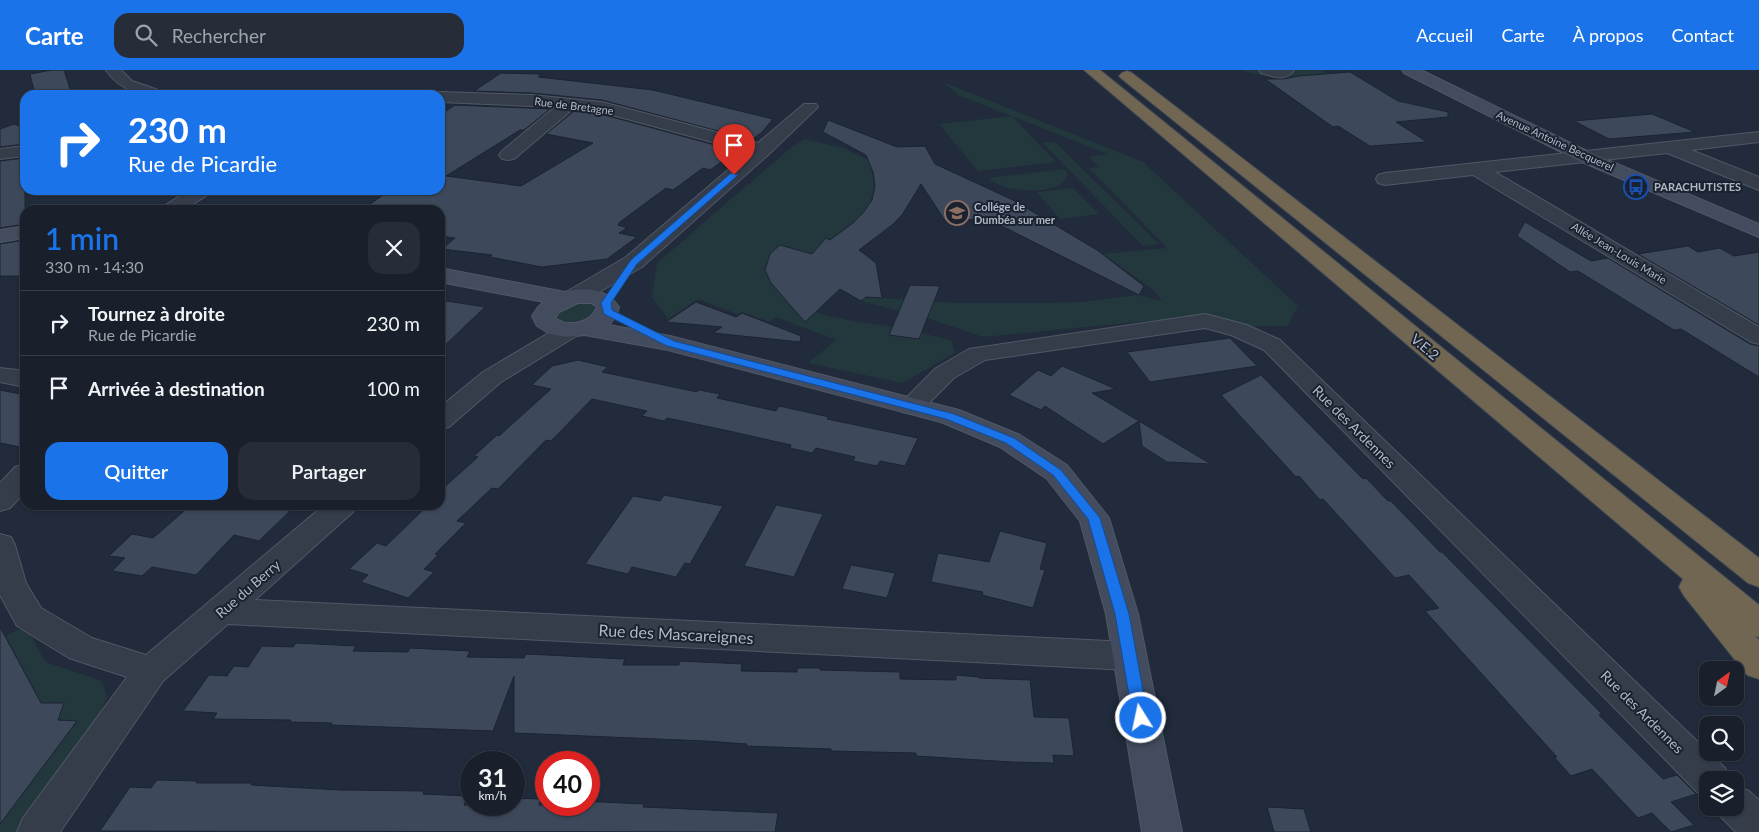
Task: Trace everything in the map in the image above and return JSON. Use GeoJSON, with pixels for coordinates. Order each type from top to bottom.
{"type":"FeatureCollection","features":[{"type":"Feature","properties":{"kind":"highway","name":"V.E.2"},"geometry":{"type":"LineString","coordinates":[[1091,70],[1759,624]]}},
{"type":"Feature","properties":{"kind":"highway","name":"V.E.2"},"geometry":{"type":"LineString","coordinates":[[1120,70],[1759,576]]}},
{"type":"Feature","properties":{"kind":"highway"},"geometry":{"type":"LineString","coordinates":[[1703,531],[1759,568]]}},
{"type":"Feature","properties":{"kind":"highway"},"geometry":{"type":"LineString","coordinates":[[1655,538],[1759,665]]}},
{"type":"Feature","properties":{"kind":"street"},"geometry":{"type":"LineString","coordinates":[[114,70],[127,84],[144,90]]}},
{"type":"Feature","properties":{"kind":"street"},"geometry":{"type":"LineString","coordinates":[[1268,70],[1283,74],[1287,70]]}},
{"type":"Feature","properties":{"kind":"street","name":"Avenue Antoine Becquerel"},"geometry":{"type":"LineString","coordinates":[[1409,70],[1583,156],[1759,232]]}},
{"type":"Feature","properties":{"kind":"street","name":"Rue de Bretagne"},"geometry":{"type":"LineString","coordinates":[[445,97],[532,100],[602,107],[762,150]]}},
{"type":"Feature","properties":{"kind":"street"},"geometry":{"type":"LineString","coordinates":[[508,155],[569,104]]}},
{"type":"Feature","properties":{"kind":"street"},"geometry":{"type":"LineString","coordinates":[[445,417],[492,377],[545,316],[549,308],[634,262],[810,107]]}},
{"type":"Feature","properties":{"kind":"street"},"geometry":{"type":"LineString","coordinates":[[1384,179],[1478,170],[1521,162],[1759,137]]}},
{"type":"Feature","properties":{"kind":"street"},"geometry":{"type":"LineString","coordinates":[[1667,147],[1759,184]]}},
{"type":"Feature","properties":{"kind":"street"},"geometry":{"type":"LineString","coordinates":[[0,154],[20,152]]}},
{"type":"Feature","properties":{"kind":"street","name":"Allée Jean-Louis Marie"},"geometry":{"type":"LineString","coordinates":[[1478,170],[1759,337]]}},
{"type":"Feature","properties":{"kind":"street"},"geometry":{"type":"LineString","coordinates":[[179,205],[194,195]]}},
{"type":"Feature","properties":{"kind":"street"},"geometry":{"type":"LineString","coordinates":[[0,236],[20,233]]}},
{"type":"Feature","properties":{"kind":"street"},"geometry":{"type":"LineString","coordinates":[[492,377],[577,329],[600,321],[634,262]]}},
{"type":"Feature","properties":{"kind":"street"},"geometry":{"type":"LineString","coordinates":[[445,276],[497,287],[570,298],[597,298],[607,308],[670,344]]}},
{"type":"Feature","properties":{"kind":"street"},"geometry":{"type":"LineString","coordinates":[[497,287],[545,316],[553,327],[670,344],[950,416],[1010,441],[1057,472],[1094,518],[1122,614],[1162,832]]}},
{"type":"Feature","properties":{"kind":"street","name":"Rue des Ardennes"},"geometry":{"type":"LineString","coordinates":[[911,406],[945,373],[978,354],[1205,321],[1239,330],[1264,341],[1272,345],[1702,771]]}},
{"type":"Feature","properties":{"kind":"street"},"geometry":{"type":"LineString","coordinates":[[0,375],[20,378]]}},
{"type":"Feature","properties":{"kind":"street"},"geometry":{"type":"LineString","coordinates":[[0,501],[20,479]]}},
{"type":"Feature","properties":{"kind":"street","name":"Rue du Berry"},"geometry":{"type":"LineString","coordinates":[[37,832],[151,671],[337,510]]}},
{"type":"Feature","properties":{"kind":"street"},"geometry":{"type":"LineString","coordinates":[[0,545],[10,584],[29,617],[81,648],[151,671]]}},
{"type":"Feature","properties":{"kind":"street","name":"Rue des Mascareignes"},"geometry":{"type":"LineString","coordinates":[[222,611],[1129,656]]}},
{"type":"Feature","properties":{"kind":"street"},"geometry":{"type":"LineString","coordinates":[[1744,813],[1755,824],[1757,832]]}},
{"type":"Feature","properties":{"kind":"green space"},"geometry":{"type":"Polygon","coordinates":[[[1238,70],[1322,70],[1327,74],[1272,77],[1238,70]]]}},
{"type":"Feature","properties":{"kind":"green space"},"geometry":{"type":"Polygon","coordinates":[[[943,82],[1143,162],[1298,306],[1287,326],[1248,326],[1210,315],[983,337],[930,319],[861,301],[866,297],[954,303],[1046,303],[1082,302],[1138,295],[1162,301],[1153,290],[1103,254],[1167,248],[1089,168],[1099,167],[1089,157],[1108,154],[958,95],[943,82]]]}},
{"type":"Feature","properties":{"kind":"green space"},"geometry":{"type":"Polygon","coordinates":[[[1012,116],[1056,162],[978,171],[939,124],[1012,116]]]}},
{"type":"Feature","properties":{"kind":"green space"},"geometry":{"type":"Polygon","coordinates":[[[804,139],[844,148],[868,160],[873,178],[873,194],[866,209],[841,233],[835,242],[826,239],[812,254],[780,245],[765,270],[775,286],[787,298],[803,307],[838,318],[892,327],[890,335],[919,339],[921,333],[951,340],[955,353],[902,383],[808,363],[836,340],[776,317],[770,322],[741,312],[737,314],[698,299],[668,319],[652,297],[657,263],[787,151],[804,139]]]}},
{"type":"Feature","properties":{"kind":"green space"},"geometry":{"type":"Polygon","coordinates":[[[1055,142],[1159,244],[1143,246],[1043,143],[1055,142]]]}},
{"type":"Feature","properties":{"kind":"green space"},"geometry":{"type":"Polygon","coordinates":[[[1064,169],[1068,174],[1064,181],[1058,186],[1049,189],[1014,189],[995,183],[989,178],[1064,169]]]}},
{"type":"Feature","properties":{"kind":"green space"},"geometry":{"type":"Polygon","coordinates":[[[1073,188],[1099,214],[1060,219],[1037,192],[1073,188]]]}},
{"type":"Feature","properties":{"kind":"green space"},"geometry":{"type":"Polygon","coordinates":[[[588,302],[593,304],[597,310],[584,320],[568,323],[557,319],[556,312],[569,303],[588,302]]]}},
{"type":"Feature","properties":{"kind":"green space"},"geometry":{"type":"Polygon","coordinates":[[[26,626],[45,662],[102,681],[107,696],[94,731],[19,832],[0,832],[0,824],[77,722],[58,720],[64,703],[30,704],[39,699],[6,636],[26,626]]]}},
{"type":"Feature","properties":{"kind":"building"},"geometry":{"type":"Polygon","coordinates":[[[64,70],[70,90],[34,90],[30,74],[64,70]]]}},
{"type":"Feature","properties":{"kind":"building"},"geometry":{"type":"Polygon","coordinates":[[[1350,72],[1398,101],[1448,112],[1448,117],[1396,122],[1427,142],[1370,146],[1338,126],[1333,127],[1265,79],[1350,72]]]}},
{"type":"Feature","properties":{"kind":"building"},"geometry":{"type":"Polygon","coordinates":[[[501,73],[541,74],[538,77],[653,90],[773,119],[752,140],[602,100],[532,93],[474,91],[501,73]]]}},
{"type":"Feature","properties":{"kind":"building"},"geometry":{"type":"Polygon","coordinates":[[[455,105],[550,109],[524,130],[520,130],[446,176],[521,186],[593,143],[546,134],[574,111],[601,114],[737,151],[710,170],[703,168],[673,190],[666,188],[620,222],[618,225],[627,228],[619,233],[637,237],[607,259],[542,267],[490,257],[492,255],[445,249],[445,246],[455,238],[445,237],[445,205],[369,205],[383,195],[445,195],[445,112],[455,105]]]}},
{"type":"Feature","properties":{"kind":"building"},"geometry":{"type":"Polygon","coordinates":[[[1652,114],[1695,132],[1609,139],[1574,121],[1652,114]]]}},
{"type":"Feature","properties":{"kind":"building","name":"Collége de Dumbéa sur mer"},"geometry":{"type":"Polygon","coordinates":[[[828,120],[897,147],[925,146],[935,164],[1013,200],[1097,250],[1144,286],[1139,295],[986,218],[946,222],[921,184],[902,215],[859,250],[876,263],[882,298],[866,297],[861,301],[840,289],[805,322],[771,283],[765,270],[770,254],[780,245],[812,254],[826,238],[830,240],[863,213],[872,200],[875,186],[873,172],[866,155],[823,132],[828,120]]]}},
{"type":"Feature","properties":{"kind":"building"},"geometry":{"type":"Polygon","coordinates":[[[14,124],[20,126],[20,145],[0,147],[0,129],[14,124]]]}},
{"type":"Feature","properties":{"kind":"building"},"geometry":{"type":"Polygon","coordinates":[[[20,159],[20,195],[25,195],[25,205],[20,205],[20,225],[0,228],[0,161],[20,159]]]}},
{"type":"Feature","properties":{"kind":"building"},"geometry":{"type":"Polygon","coordinates":[[[1525,222],[1591,261],[1608,258],[1750,344],[1759,346],[1759,377],[1681,329],[1674,330],[1578,271],[1570,272],[1517,236],[1525,222]]]}},
{"type":"Feature","properties":{"kind":"building"},"geometry":{"type":"Polygon","coordinates":[[[20,241],[20,276],[0,276],[0,244],[20,241]]]}},
{"type":"Feature","properties":{"kind":"building"},"geometry":{"type":"Polygon","coordinates":[[[1688,246],[1698,252],[1720,248],[1734,256],[1759,252],[1759,325],[1638,254],[1688,246]]]}},
{"type":"Feature","properties":{"kind":"building"},"geometry":{"type":"Polygon","coordinates":[[[910,285],[940,286],[919,339],[889,335],[910,285]]]}},
{"type":"Feature","properties":{"kind":"building"},"geometry":{"type":"Polygon","coordinates":[[[445,301],[485,307],[445,345],[445,301]]]}},
{"type":"Feature","properties":{"kind":"building"},"geometry":{"type":"Polygon","coordinates":[[[696,302],[736,317],[742,313],[801,336],[800,342],[713,333],[722,327],[666,322],[696,302]]]}},
{"type":"Feature","properties":{"kind":"building"},"geometry":{"type":"Polygon","coordinates":[[[1230,338],[1257,366],[1150,382],[1127,352],[1230,338]]]}},
{"type":"Feature","properties":{"kind":"building"},"geometry":{"type":"Polygon","coordinates":[[[578,360],[608,367],[602,372],[697,392],[699,390],[720,394],[717,398],[776,411],[779,406],[829,417],[827,419],[918,438],[905,466],[880,461],[877,466],[853,461],[855,457],[816,448],[812,453],[790,448],[791,445],[720,429],[667,418],[664,421],[642,416],[647,411],[592,399],[551,441],[546,440],[498,489],[492,488],[457,521],[466,523],[435,554],[438,555],[424,569],[434,572],[408,598],[361,582],[368,575],[349,569],[377,543],[386,546],[423,510],[445,510],[445,487],[478,457],[474,456],[551,389],[532,385],[552,366],[578,360]]]}},
{"type":"Feature","properties":{"kind":"building"},"geometry":{"type":"Polygon","coordinates":[[[1062,366],[1116,389],[1092,393],[1139,421],[1103,444],[1045,406],[1041,410],[1009,395],[1038,370],[1051,376],[1062,366]]]}},
{"type":"Feature","properties":{"kind":"building"},"geometry":{"type":"Polygon","coordinates":[[[1261,375],[1363,479],[1366,478],[1388,501],[1391,501],[1442,552],[1602,714],[1599,715],[1663,779],[1677,775],[1696,794],[1671,802],[1694,825],[1671,832],[1652,813],[1638,818],[1592,769],[1571,776],[1554,757],[1557,757],[1425,611],[1439,608],[1409,575],[1395,578],[1323,499],[1320,500],[1299,476],[1296,477],[1221,395],[1261,375]]]}},
{"type":"Feature","properties":{"kind":"building"},"geometry":{"type":"Polygon","coordinates":[[[0,390],[20,394],[20,447],[0,443],[0,390]]]}},
{"type":"Feature","properties":{"kind":"building"},"geometry":{"type":"Polygon","coordinates":[[[1139,421],[1211,464],[1167,462],[1142,446],[1139,421]]]}},
{"type":"Feature","properties":{"kind":"building"},"geometry":{"type":"Polygon","coordinates":[[[664,495],[723,506],[690,564],[685,563],[676,577],[632,567],[628,574],[585,564],[633,496],[660,501],[664,495]]]}},
{"type":"Feature","properties":{"kind":"building"},"geometry":{"type":"Polygon","coordinates":[[[776,505],[823,514],[794,577],[744,566],[776,505]]]}},
{"type":"Feature","properties":{"kind":"building"},"geometry":{"type":"Polygon","coordinates":[[[185,510],[291,510],[259,541],[234,535],[196,575],[152,567],[142,576],[112,571],[125,558],[109,556],[132,534],[153,538],[185,510]]]}},
{"type":"Feature","properties":{"kind":"building"},"geometry":{"type":"Polygon","coordinates":[[[1000,531],[1047,543],[1040,569],[1045,570],[1033,608],[982,595],[983,592],[931,582],[938,553],[989,562],[1000,531]]]}},
{"type":"Feature","properties":{"kind":"building"},"geometry":{"type":"Polygon","coordinates":[[[851,565],[895,573],[887,598],[842,589],[851,565]]]}},
{"type":"Feature","properties":{"kind":"building"},"geometry":{"type":"Polygon","coordinates":[[[0,627],[41,703],[64,703],[58,720],[77,721],[0,824],[0,627]]]}},
{"type":"Feature","properties":{"kind":"building"},"geometry":{"type":"Polygon","coordinates":[[[296,643],[356,646],[353,651],[408,652],[410,648],[470,651],[467,657],[524,658],[526,654],[625,659],[623,665],[679,665],[680,661],[742,664],[741,671],[797,672],[797,668],[820,668],[820,670],[900,672],[900,679],[956,680],[956,675],[1030,680],[1034,717],[1069,718],[1074,756],[1053,755],[1054,763],[1012,762],[916,756],[916,753],[831,751],[831,749],[746,746],[747,744],[706,741],[514,733],[514,676],[493,731],[331,725],[332,723],[290,722],[291,720],[213,719],[217,713],[183,711],[209,675],[227,676],[234,666],[248,667],[262,646],[293,647],[296,643]]]}},
{"type":"Feature","properties":{"kind":"building"},"geometry":{"type":"Polygon","coordinates":[[[157,780],[197,781],[196,783],[252,783],[251,785],[340,790],[424,791],[423,794],[460,796],[460,816],[525,816],[525,798],[535,799],[535,816],[600,816],[600,802],[644,804],[643,807],[778,813],[775,832],[100,831],[130,787],[151,788],[157,780]]]}},
{"type":"Feature","properties":{"kind":"building"},"geometry":{"type":"Polygon","coordinates":[[[1267,807],[1304,809],[1311,832],[1274,832],[1267,807]]]}},
{"type":"Feature","properties":{"kind":"place","name":"PARACHUTISTES"},"geometry":{"type":"Point","coordinates":[1636,187]}},
{"type":"Feature","properties":{"kind":"place","name":"Collége de Dumbéa sur mer"},"geometry":{"type":"Point","coordinates":[957,213]}},
{"type":"Feature","properties":{"kind":"route"},"geometry":{"type":"LineString","coordinates":[[734,175],[634,262],[617,290],[606,303],[608,312],[670,344],[950,416],[1010,441],[1057,472],[1094,518],[1122,614],[1141,718]]}}]}
